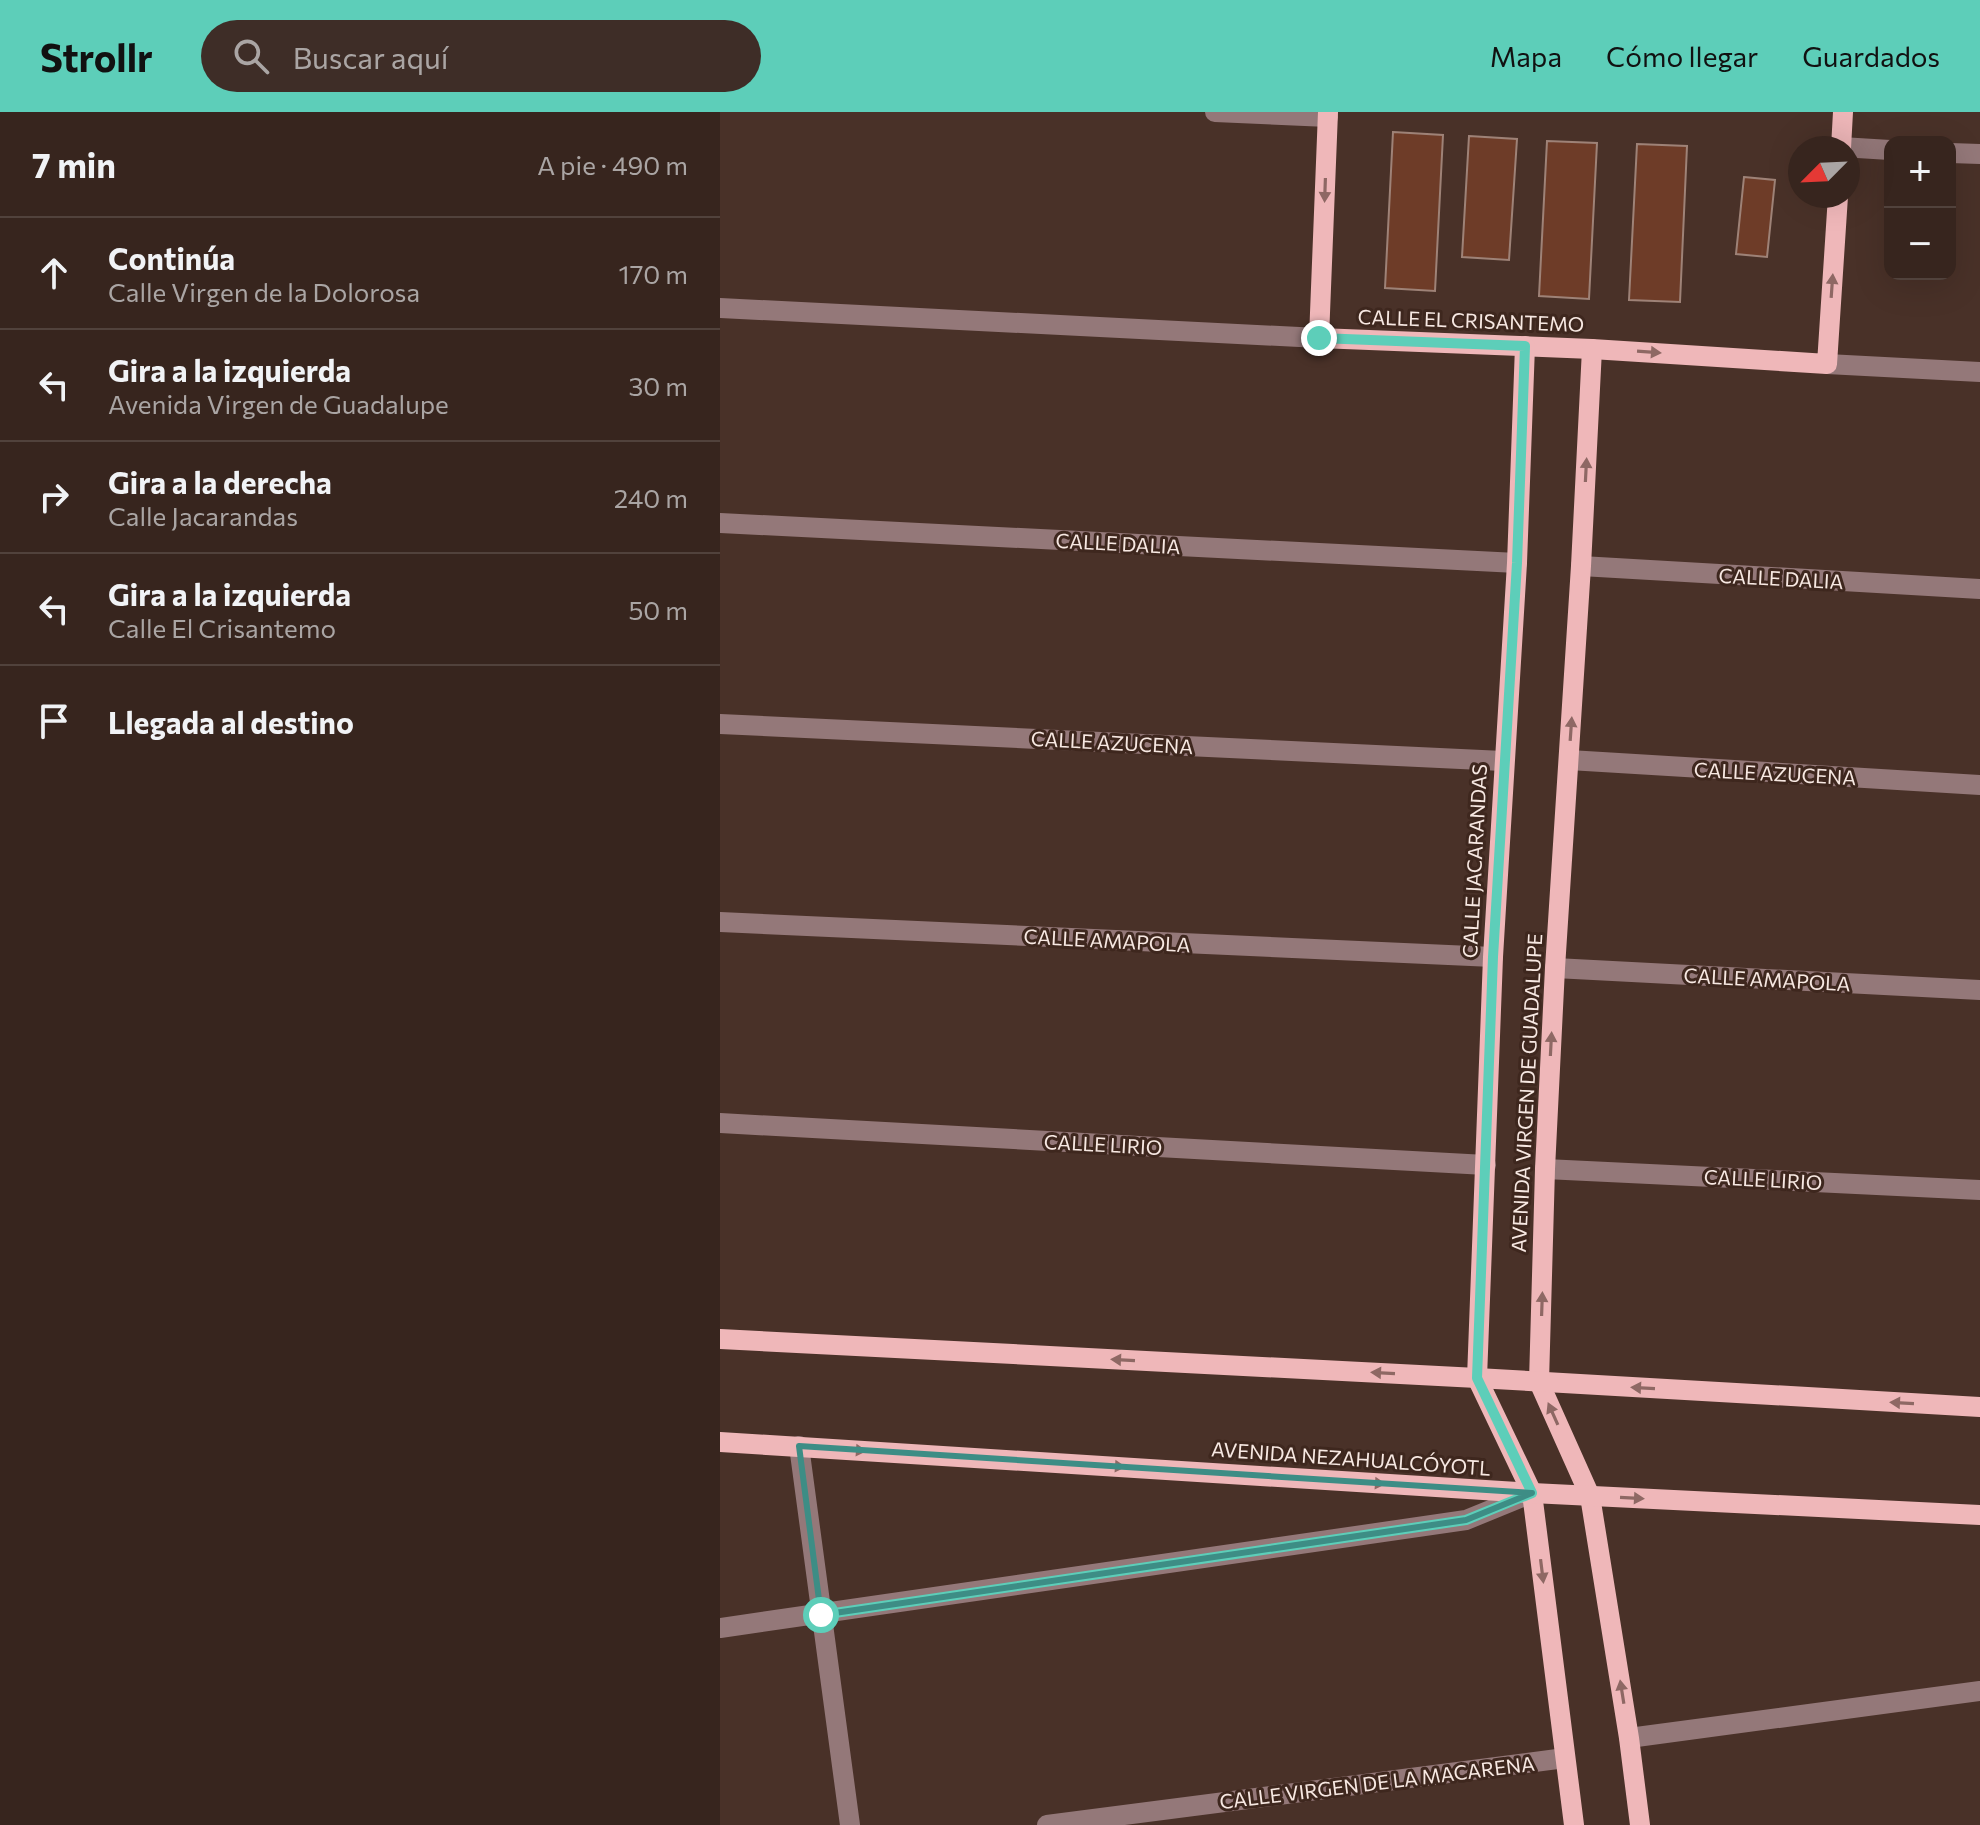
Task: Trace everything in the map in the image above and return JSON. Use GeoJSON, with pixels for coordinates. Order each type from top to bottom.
{"type":"FeatureCollection","features":[{"type":"Feature","properties":{"kind":"main road"},"geometry":{"type":"LineString","coordinates":[[1842,136],[1843,112]]}},
{"type":"Feature","properties":{"kind":"main road"},"geometry":{"type":"LineString","coordinates":[[1319,338],[1328,115]]}},
{"type":"Feature","properties":{"kind":"main road"},"geometry":{"type":"LineString","coordinates":[[1827,364],[1837,208]]}},
{"type":"Feature","properties":{"kind":"main road","name":"CALLE EL CRISANTEMO"},"geometry":{"type":"LineString","coordinates":[[1319,338],[1592,349],[1827,364]]}},
{"type":"Feature","properties":{"kind":"main road","name":"CALLE JACARANDAS"},"geometry":{"type":"LineString","coordinates":[[1477,1378],[1493,957],[1517,563],[1525,346]]}},
{"type":"Feature","properties":{"kind":"main road","name":"AVENIDA VIRGEN DE GUADALUPE"},"geometry":{"type":"LineString","coordinates":[[1592,349],[1555,968],[1539,1382],[1590,1496],[1640,1825]]}},
{"type":"Feature","properties":{"kind":"main road"},"geometry":{"type":"LineString","coordinates":[[720,1339],[1980,1407]]}},
{"type":"Feature","properties":{"kind":"main road"},"geometry":{"type":"LineString","coordinates":[[1477,1378],[1532,1493],[1574,1825]]}},
{"type":"Feature","properties":{"kind":"main road","name":"AVENIDA NEZAHUALCÓYOTL"},"geometry":{"type":"LineString","coordinates":[[720,1442],[1532,1493],[1980,1515]]}},
{"type":"Feature","properties":{"kind":"street"},"geometry":{"type":"LineString","coordinates":[[1215,112],[1328,115]]}},
{"type":"Feature","properties":{"kind":"street"},"geometry":{"type":"LineString","coordinates":[[1860,149],[1884,150]]}},
{"type":"Feature","properties":{"kind":"street"},"geometry":{"type":"LineString","coordinates":[[1956,153],[1980,154]]}},
{"type":"Feature","properties":{"kind":"street","name":"CALLE EL CRISANTEMO"},"geometry":{"type":"LineString","coordinates":[[720,308],[1319,338]]}},
{"type":"Feature","properties":{"kind":"street","name":"CALLE EL CRISANTEMO"},"geometry":{"type":"LineString","coordinates":[[1827,364],[1980,372]]}},
{"type":"Feature","properties":{"kind":"street","name":"CALLE DALIA"},"geometry":{"type":"LineString","coordinates":[[720,523],[1517,563]]}},
{"type":"Feature","properties":{"kind":"street","name":"CALLE DALIA"},"geometry":{"type":"LineString","coordinates":[[1581,566],[1980,589]]}},
{"type":"Feature","properties":{"kind":"street","name":"CALLE AZUCENA"},"geometry":{"type":"LineString","coordinates":[[720,724],[1503,761]]}},
{"type":"Feature","properties":{"kind":"street","name":"CALLE AZUCENA"},"geometry":{"type":"LineString","coordinates":[[1569,760],[1980,785]]}},
{"type":"Feature","properties":{"kind":"street","name":"CALLE AMAPOLA"},"geometry":{"type":"LineString","coordinates":[[720,922],[1493,957]]}},
{"type":"Feature","properties":{"kind":"street","name":"CALLE AMAPOLA"},"geometry":{"type":"LineString","coordinates":[[1555,968],[1980,990]]}},
{"type":"Feature","properties":{"kind":"street","name":"CALLE LIRIO"},"geometry":{"type":"LineString","coordinates":[[720,1123],[1486,1165]]}},
{"type":"Feature","properties":{"kind":"street","name":"CALLE LIRIO"},"geometry":{"type":"LineString","coordinates":[[1545,1169],[1980,1190]]}},
{"type":"Feature","properties":{"kind":"street"},"geometry":{"type":"LineString","coordinates":[[799,1446],[850,1825]]}},
{"type":"Feature","properties":{"kind":"street"},"geometry":{"type":"LineString","coordinates":[[720,1628],[1466,1520],[1532,1493]]}},
{"type":"Feature","properties":{"kind":"street"},"geometry":{"type":"LineString","coordinates":[[1629,1738],[1980,1691]]}},
{"type":"Feature","properties":{"kind":"street","name":"CALLE VIRGEN DE LA MACARENA"},"geometry":{"type":"LineString","coordinates":[[1047,1825],[1565,1758]]}},
{"type":"Feature","properties":{"kind":"highlighted area"},"geometry":{"type":"Polygon","coordinates":[[[799,1446],[1532,1493],[1466,1520],[821,1615],[799,1446]]]}},
{"type":"Feature","properties":{"kind":"building"},"geometry":{"type":"Polygon","coordinates":[[[1393,132],[1443,135],[1435,291],[1385,288],[1393,132]]]}},
{"type":"Feature","properties":{"kind":"building"},"geometry":{"type":"Polygon","coordinates":[[[1469,136],[1517,139],[1509,260],[1462,257],[1469,136]]]}},
{"type":"Feature","properties":{"kind":"building"},"geometry":{"type":"Polygon","coordinates":[[[1547,141],[1597,143],[1589,299],[1539,296],[1547,141]]]}},
{"type":"Feature","properties":{"kind":"building"},"geometry":{"type":"Polygon","coordinates":[[[1637,144],[1687,146],[1680,302],[1629,300],[1637,144]]]}},
{"type":"Feature","properties":{"kind":"building"},"geometry":{"type":"Polygon","coordinates":[[[1744,177],[1775,180],[1767,257],[1736,254],[1744,177]]]}},
{"type":"Feature","properties":{"kind":"route"},"geometry":{"type":"LineString","coordinates":[[821,1615],[1466,1520],[1532,1493],[1477,1378],[1493,957],[1517,563],[1525,346],[1319,338]]}}]}
